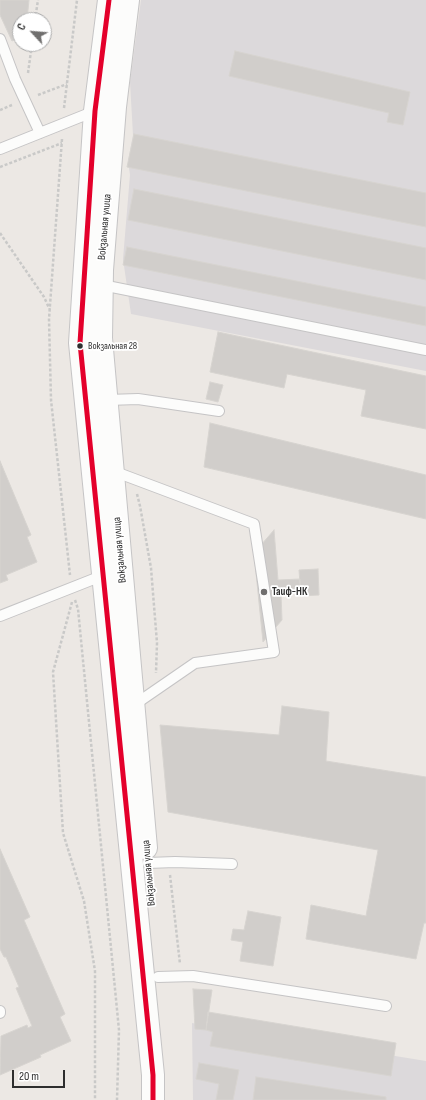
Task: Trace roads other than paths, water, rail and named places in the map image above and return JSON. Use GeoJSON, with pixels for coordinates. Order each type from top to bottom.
{"type":"FeatureCollection","features":[{"type":"Feature","properties":{"kind":"main road","name":"Вокзальная улица"},"geometry":{"type":"LineString","coordinates":[[109,0],[95,111],[80,343],[113,573],[134,705],[165,1062],[166,1100]]}},
{"type":"Feature","properties":{"kind":"main road","name":"Вокзальная улица"},"geometry":{"type":"LineString","coordinates":[[128,0],[115,107],[102,285],[101,338],[113,471],[113,573],[153,1075],[153,1100]]}},
{"type":"Feature","properties":{"kind":"lane"},"geometry":{"type":"LineString","coordinates":[[0,39],[40,133]]}},
{"type":"Feature","properties":{"kind":"lane"},"geometry":{"type":"LineString","coordinates":[[0,149],[95,111]]}},
{"type":"Feature","properties":{"kind":"lane"},"geometry":{"type":"LineString","coordinates":[[102,285],[426,350]]}},
{"type":"Feature","properties":{"kind":"lane"},"geometry":{"type":"LineString","coordinates":[[107,400],[138,399],[219,411]]}},
{"type":"Feature","properties":{"kind":"lane"},"geometry":{"type":"LineString","coordinates":[[113,471],[254,524],[274,652],[195,663],[134,705]]}},
{"type":"Feature","properties":{"kind":"lane"},"geometry":{"type":"LineString","coordinates":[[0,616],[113,573]]}},
{"type":"Feature","properties":{"kind":"lane"},"geometry":{"type":"LineString","coordinates":[[148,863],[175,862],[232,864]]}},
{"type":"Feature","properties":{"kind":"lane"},"geometry":{"type":"LineString","coordinates":[[158,977],[193,976],[386,1006]]}},
{"type":"Feature","properties":{"kind":"place","name":"Вокзальная 28"},"geometry":{"type":"Point","coordinates":[80,346]}},
{"type":"Feature","properties":{"kind":"place","name":"Таиф-НК"},"geometry":{"type":"Point","coordinates":[264,592]}}]}
